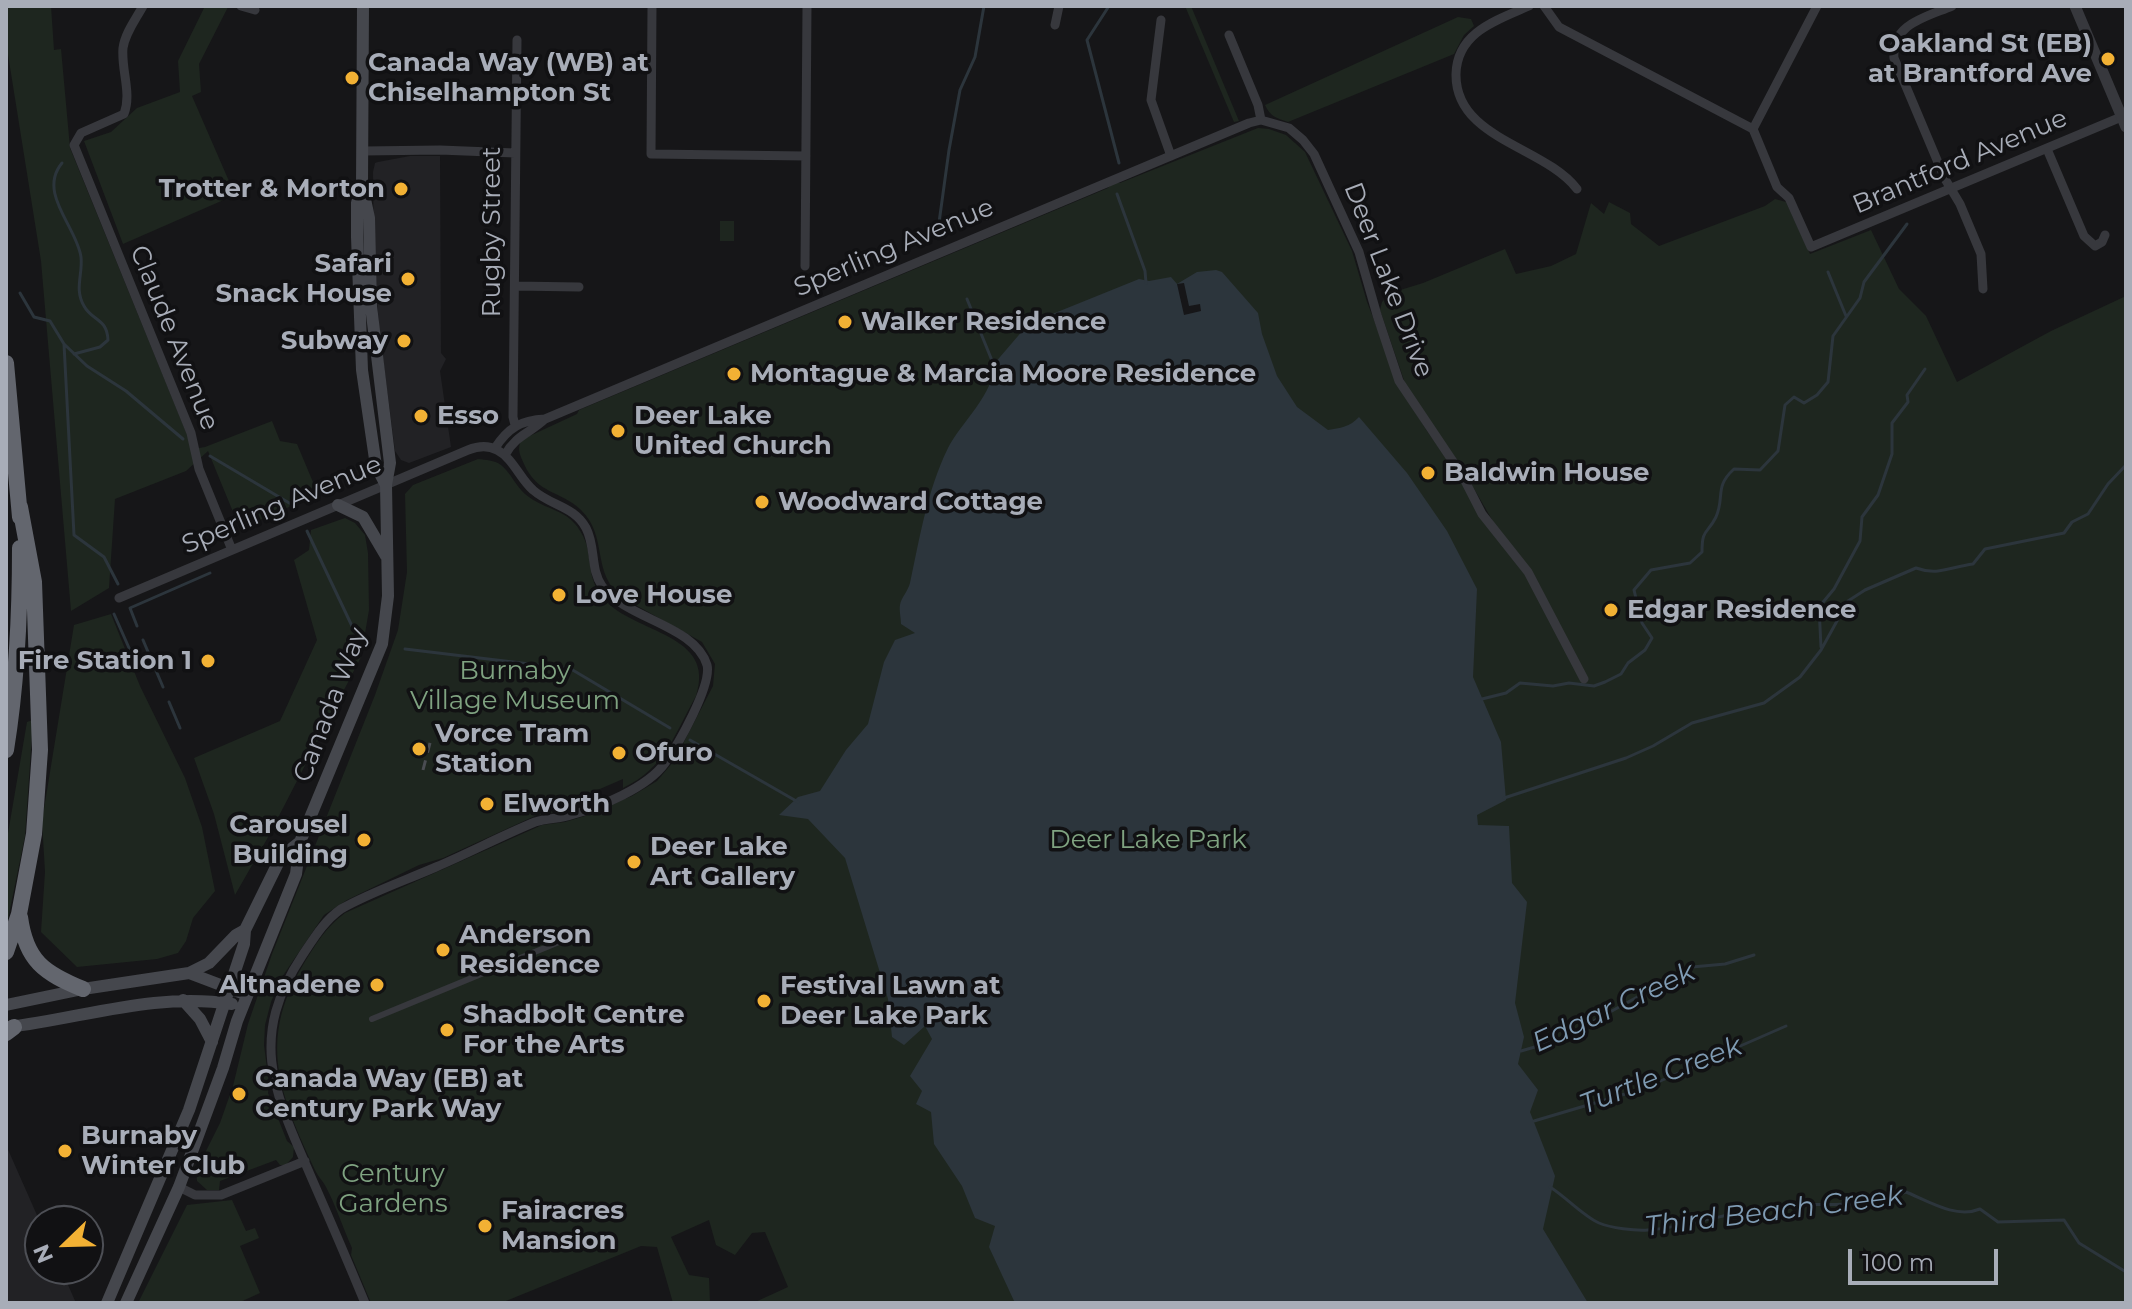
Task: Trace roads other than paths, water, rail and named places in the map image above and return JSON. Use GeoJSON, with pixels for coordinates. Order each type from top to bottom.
{"type":"FeatureCollection","features":[{"type":"Feature","properties":{"kind":"highway"},"geometry":{"type":"LineString","coordinates":[[6,363],[20,507],[34,582],[40,750],[34,834],[19,914],[6,952]]}},
{"type":"Feature","properties":{"kind":"highway"},"geometry":{"type":"LineString","coordinates":[[6,750],[19,626],[20,507]]}},
{"type":"Feature","properties":{"kind":"highway"},"geometry":{"type":"LineString","coordinates":[[19,914],[22,936],[32,956],[51,974],[83,989]]}},
{"type":"Feature","properties":{"kind":"main road","name":"Canada Way"},"geometry":{"type":"LineString","coordinates":[[126,1303],[179,1187],[245,1000],[296,874],[300,842],[382,644],[388,596],[386,485],[377,471],[362,370],[357,225],[364,151],[363,6]]}},
{"type":"Feature","properties":{"kind":"main road"},"geometry":{"type":"LineString","coordinates":[[338,505],[363,517],[388,558]]}},
{"type":"Feature","properties":{"kind":"main road","name":"Canada Way"},"geometry":{"type":"LineString","coordinates":[[107,1303],[189,1110],[244,944],[245,930],[281,857],[300,842]]}},
{"type":"Feature","properties":{"kind":"main road"},"geometry":{"type":"LineString","coordinates":[[6,1005],[83,989],[189,973],[209,963],[245,930]]}},
{"type":"Feature","properties":{"kind":"main road"},"geometry":{"type":"LineString","coordinates":[[189,973],[228,987],[245,1000]]}},
{"type":"Feature","properties":{"kind":"main road"},"geometry":{"type":"LineString","coordinates":[[183,1000],[200,1019],[212,1042]]}},
{"type":"Feature","properties":{"kind":"main road"},"geometry":{"type":"LineString","coordinates":[[9,1029],[144,1003],[245,1000]]}},
{"type":"Feature","properties":{"kind":"street","name":"Claude Avenue"},"geometry":{"type":"LineString","coordinates":[[143,6],[123,47],[128,104],[124,114],[81,133],[75,142],[75,149],[191,433],[199,469],[232,550]]}},
{"type":"Feature","properties":{"kind":"street"},"geometry":{"type":"LineString","coordinates":[[241,6],[255,10]]}},
{"type":"Feature","properties":{"kind":"street"},"geometry":{"type":"LineString","coordinates":[[652,6],[651,154],[806,156]]}},
{"type":"Feature","properties":{"kind":"street"},"geometry":{"type":"LineString","coordinates":[[805,266],[807,6]]}},
{"type":"Feature","properties":{"kind":"street"},"geometry":{"type":"LineString","coordinates":[[1055,25],[1059,6]]}},
{"type":"Feature","properties":{"kind":"street"},"geometry":{"type":"LineString","coordinates":[[1529,6],[1484,26],[1468,41],[1456,71],[1457,88],[1473,118],[1562,171],[1577,189]]}},
{"type":"Feature","properties":{"kind":"street"},"geometry":{"type":"LineString","coordinates":[[1544,6],[1559,27],[1753,129],[1817,6]]}},
{"type":"Feature","properties":{"kind":"street"},"geometry":{"type":"LineString","coordinates":[[1952,6],[1912,23],[1896,39],[1894,58],[1945,179],[1981,254],[1983,289]]}},
{"type":"Feature","properties":{"kind":"street"},"geometry":{"type":"LineString","coordinates":[[2075,6],[2125,120]]}},
{"type":"Feature","properties":{"kind":"street"},"geometry":{"type":"LineString","coordinates":[[1161,20],[1151,100],[1171,156]]}},
{"type":"Feature","properties":{"kind":"street"},"geometry":{"type":"LineString","coordinates":[[1229,35],[1258,105],[1261,120]]}},
{"type":"Feature","properties":{"kind":"street","name":"Rugby Street"},"geometry":{"type":"LineString","coordinates":[[515,425],[517,40]]}},
{"type":"Feature","properties":{"kind":"street","name":"Sperling Avenue"},"geometry":{"type":"LineString","coordinates":[[515,425],[545,419],[1261,120]]}},
{"type":"Feature","properties":{"kind":"street","name":"Deer Lake Drive"},"geometry":{"type":"LineString","coordinates":[[1261,120],[1289,128],[1314,154],[1359,252],[1399,381],[1462,475],[1482,514],[1528,572],[1584,679]]}},
{"type":"Feature","properties":{"kind":"street","name":"Brantford Avenue"},"geometry":{"type":"LineString","coordinates":[[1753,129],[1777,187],[1789,198],[1811,247],[2125,120]]}},
{"type":"Feature","properties":{"kind":"street"},"geometry":{"type":"LineString","coordinates":[[2047,149],[2084,236],[2095,246],[2102,242],[2105,235]]}},
{"type":"Feature","properties":{"kind":"street"},"geometry":{"type":"LineString","coordinates":[[364,151],[515,153]]}},
{"type":"Feature","properties":{"kind":"street"},"geometry":{"type":"LineString","coordinates":[[515,286],[579,287]]}},
{"type":"Feature","properties":{"kind":"street","name":"Sperling Avenue"},"geometry":{"type":"LineString","coordinates":[[505,455],[514,440],[545,419]]}},
{"type":"Feature","properties":{"kind":"street"},"geometry":{"type":"LineString","coordinates":[[365,1303],[275,1088],[271,1042],[275,1010],[282,990],[321,927],[351,904],[498,837],[541,820],[573,815],[640,786],[667,761],[707,684],[707,667],[700,651],[691,641],[625,606],[608,593],[598,580],[591,538],[581,520],[565,506],[531,489],[505,455],[495,448],[515,425]]}},
{"type":"Feature","properties":{"kind":"street","name":"Sperling Avenue"},"geometry":{"type":"LineString","coordinates":[[119,598],[473,448],[495,448]]}},
{"type":"Feature","properties":{"kind":"street"},"geometry":{"type":"LineString","coordinates":[[372,1019],[559,942]]}},
{"type":"Feature","properties":{"kind":"street"},"geometry":{"type":"LineString","coordinates":[[179,1187],[195,1195],[221,1195],[305,1161]]}},
{"type":"Feature","properties":{"kind":"waterway"},"geometry":{"type":"LineString","coordinates":[[938,230],[960,90],[975,57],[984,6]]}},
{"type":"Feature","properties":{"kind":"waterway"},"geometry":{"type":"LineString","coordinates":[[1109,6],[1087,40],[1119,163]]}},
{"type":"Feature","properties":{"kind":"waterway"},"geometry":{"type":"LineString","coordinates":[[62,163],[55,174],[54,186],[81,257],[81,300],[87,311],[105,328],[108,340],[100,347],[74,354]]}},
{"type":"Feature","properties":{"kind":"waterway"},"geometry":{"type":"LineString","coordinates":[[1117,194],[1145,271],[1146,283]]}},
{"type":"Feature","properties":{"kind":"waterway"},"geometry":{"type":"LineString","coordinates":[[1482,699],[1506,693],[1520,683],[1594,686],[1621,674],[1628,663],[1645,650],[1652,638],[1642,623],[1634,590],[1651,570],[1690,563],[1702,552],[1704,535],[1716,517],[1722,487],[1728,475],[1734,469],[1760,470],[1778,451],[1785,405],[1794,397],[1804,403],[1817,395],[1828,382],[1833,336],[1860,298],[1864,282],[1907,224]]}},
{"type":"Feature","properties":{"kind":"waterway"},"geometry":{"type":"LineString","coordinates":[[1828,272],[1846,316]]}},
{"type":"Feature","properties":{"kind":"waterway"},"geometry":{"type":"LineString","coordinates":[[20,293],[34,317],[50,321],[64,344],[87,366],[126,391],[183,439]]}},
{"type":"Feature","properties":{"kind":"waterway"},"geometry":{"type":"LineString","coordinates":[[967,299],[995,368]]}},
{"type":"Feature","properties":{"kind":"waterway"},"geometry":{"type":"LineString","coordinates":[[64,344],[74,535],[104,557],[118,584]]}},
{"type":"Feature","properties":{"kind":"waterway"},"geometry":{"type":"LineString","coordinates":[[1821,647],[1819,607],[1834,589],[1860,541],[1862,517],[1878,495],[1892,454],[1892,423],[1908,402],[1907,395],[1925,369]]}},
{"type":"Feature","properties":{"kind":"waterway"},"geometry":{"type":"LineString","coordinates":[[210,456],[296,507]]}},
{"type":"Feature","properties":{"kind":"waterway"},"geometry":{"type":"LineString","coordinates":[[1504,798],[1626,758],[1692,723],[1764,703],[1800,677],[1821,650],[1848,601],[1865,590],[1916,568],[1938,571],[1973,564],[1985,549],[2064,533],[2072,522],[2088,514],[2108,484],[2126,465]]}},
{"type":"Feature","properties":{"kind":"waterway"},"geometry":{"type":"LineString","coordinates":[[307,531],[360,643]]}},
{"type":"Feature","properties":{"kind":"waterway"},"geometry":{"type":"LineString","coordinates":[[137,626],[130,608],[210,573]]}},
{"type":"Feature","properties":{"kind":"waterway"},"geometry":{"type":"LineString","coordinates":[[114,614],[137,666]]}},
{"type":"Feature","properties":{"kind":"waterway"},"geometry":{"type":"LineString","coordinates":[[143,640],[163,687]]}},
{"type":"Feature","properties":{"kind":"waterway"},"geometry":{"type":"LineString","coordinates":[[405,649],[571,669],[670,728]]}},
{"type":"Feature","properties":{"kind":"waterway"},"geometry":{"type":"LineString","coordinates":[[169,702],[180,728]]}},
{"type":"Feature","properties":{"kind":"waterway"},"geometry":{"type":"LineString","coordinates":[[690,740],[798,802]]}},
{"type":"Feature","properties":{"kind":"waterway","name":"Edgar Creek"},"geometry":{"type":"LineString","coordinates":[[1521,1051],[1559,1040],[1692,967],[1725,964],[1754,955]]}},
{"type":"Feature","properties":{"kind":"waterway","name":"Turtle Creek"},"geometry":{"type":"LineString","coordinates":[[1534,1121],[1642,1089],[1786,1026]]}},
{"type":"Feature","properties":{"kind":"waterway","name":"Third Beach Creek"},"geometry":{"type":"LineString","coordinates":[[1550,1187],[1599,1223],[1643,1230],[1768,1207],[1873,1202],[1906,1192],[1952,1210],[1971,1212],[1980,1209],[1998,1222],[2064,1220],[2079,1243],[2126,1272]]}},
{"type":"Feature","properties":{"kind":"railway"},"geometry":{"type":"LineString","coordinates":[[423,770],[431,739]]}},
{"type":"Feature","properties":{"kind":"place","name":"Oakland St (EB) at Brantford Ave"},"geometry":{"type":"Point","coordinates":[2108,59]}},
{"type":"Feature","properties":{"kind":"place","name":"Canada Way (WB) at Chiselhampton St"},"geometry":{"type":"Point","coordinates":[352,78]}},
{"type":"Feature","properties":{"kind":"place","name":"Trotter & Morton"},"geometry":{"type":"Point","coordinates":[401,189]}},
{"type":"Feature","properties":{"kind":"place","name":"Safari Snack House"},"geometry":{"type":"Point","coordinates":[408,279]}},
{"type":"Feature","properties":{"kind":"place","name":"Walker Residence"},"geometry":{"type":"Point","coordinates":[845,322]}},
{"type":"Feature","properties":{"kind":"place","name":"Subway"},"geometry":{"type":"Point","coordinates":[404,341]}},
{"type":"Feature","properties":{"kind":"place","name":"Montague & Marcia Moore Residence"},"geometry":{"type":"Point","coordinates":[734,374]}},
{"type":"Feature","properties":{"kind":"place","name":"Esso"},"geometry":{"type":"Point","coordinates":[421,416]}},
{"type":"Feature","properties":{"kind":"place","name":"Deer Lake United Church"},"geometry":{"type":"Point","coordinates":[618,431]}},
{"type":"Feature","properties":{"kind":"place","name":"Baldwin House"},"geometry":{"type":"Point","coordinates":[1428,473]}},
{"type":"Feature","properties":{"kind":"place","name":"Woodward Cottage"},"geometry":{"type":"Point","coordinates":[762,502]}},
{"type":"Feature","properties":{"kind":"place","name":"Love House"},"geometry":{"type":"Point","coordinates":[559,595]}},
{"type":"Feature","properties":{"kind":"place","name":"Edgar Residence"},"geometry":{"type":"Point","coordinates":[1611,610]}},
{"type":"Feature","properties":{"kind":"place","name":"Fire Station 1"},"geometry":{"type":"Point","coordinates":[208,661]}},
{"type":"Feature","properties":{"kind":"place","name":"Vorce Tram Station"},"geometry":{"type":"Point","coordinates":[419,749]}},
{"type":"Feature","properties":{"kind":"place","name":"Ofuro"},"geometry":{"type":"Point","coordinates":[619,753]}},
{"type":"Feature","properties":{"kind":"place","name":"Elworth"},"geometry":{"type":"Point","coordinates":[487,804]}},
{"type":"Feature","properties":{"kind":"place","name":"Carousel Building"},"geometry":{"type":"Point","coordinates":[364,840]}},
{"type":"Feature","properties":{"kind":"place","name":"Deer Lake Art Gallery"},"geometry":{"type":"Point","coordinates":[634,862]}},
{"type":"Feature","properties":{"kind":"place","name":"Anderson Residence"},"geometry":{"type":"Point","coordinates":[443,950]}},
{"type":"Feature","properties":{"kind":"place","name":"Altnadene"},"geometry":{"type":"Point","coordinates":[377,985]}},
{"type":"Feature","properties":{"kind":"place","name":"Festival Lawn at Deer Lake Park"},"geometry":{"type":"Point","coordinates":[764,1001]}},
{"type":"Feature","properties":{"kind":"place","name":"Shadbolt Centre For the Arts"},"geometry":{"type":"Point","coordinates":[447,1030]}},
{"type":"Feature","properties":{"kind":"place","name":"Canada Way (EB) at Century Park Way"},"geometry":{"type":"Point","coordinates":[239,1094]}},
{"type":"Feature","properties":{"kind":"place","name":"Burnaby Winter Club"},"geometry":{"type":"Point","coordinates":[65,1151]}},
{"type":"Feature","properties":{"kind":"place","name":"Fairacres Mansion"},"geometry":{"type":"Point","coordinates":[485,1226]}},
{"type":"Feature","properties":{"kind":"park label","name":"Burnaby Village Museum"},"geometry":{"type":"Point","coordinates":[515,686]}},
{"type":"Feature","properties":{"kind":"park label","name":"Deer Lake Park"},"geometry":{"type":"Point","coordinates":[1148,840]}},
{"type":"Feature","properties":{"kind":"park label","name":"Century Gardens"},"geometry":{"type":"Point","coordinates":[393,1189]}}]}
